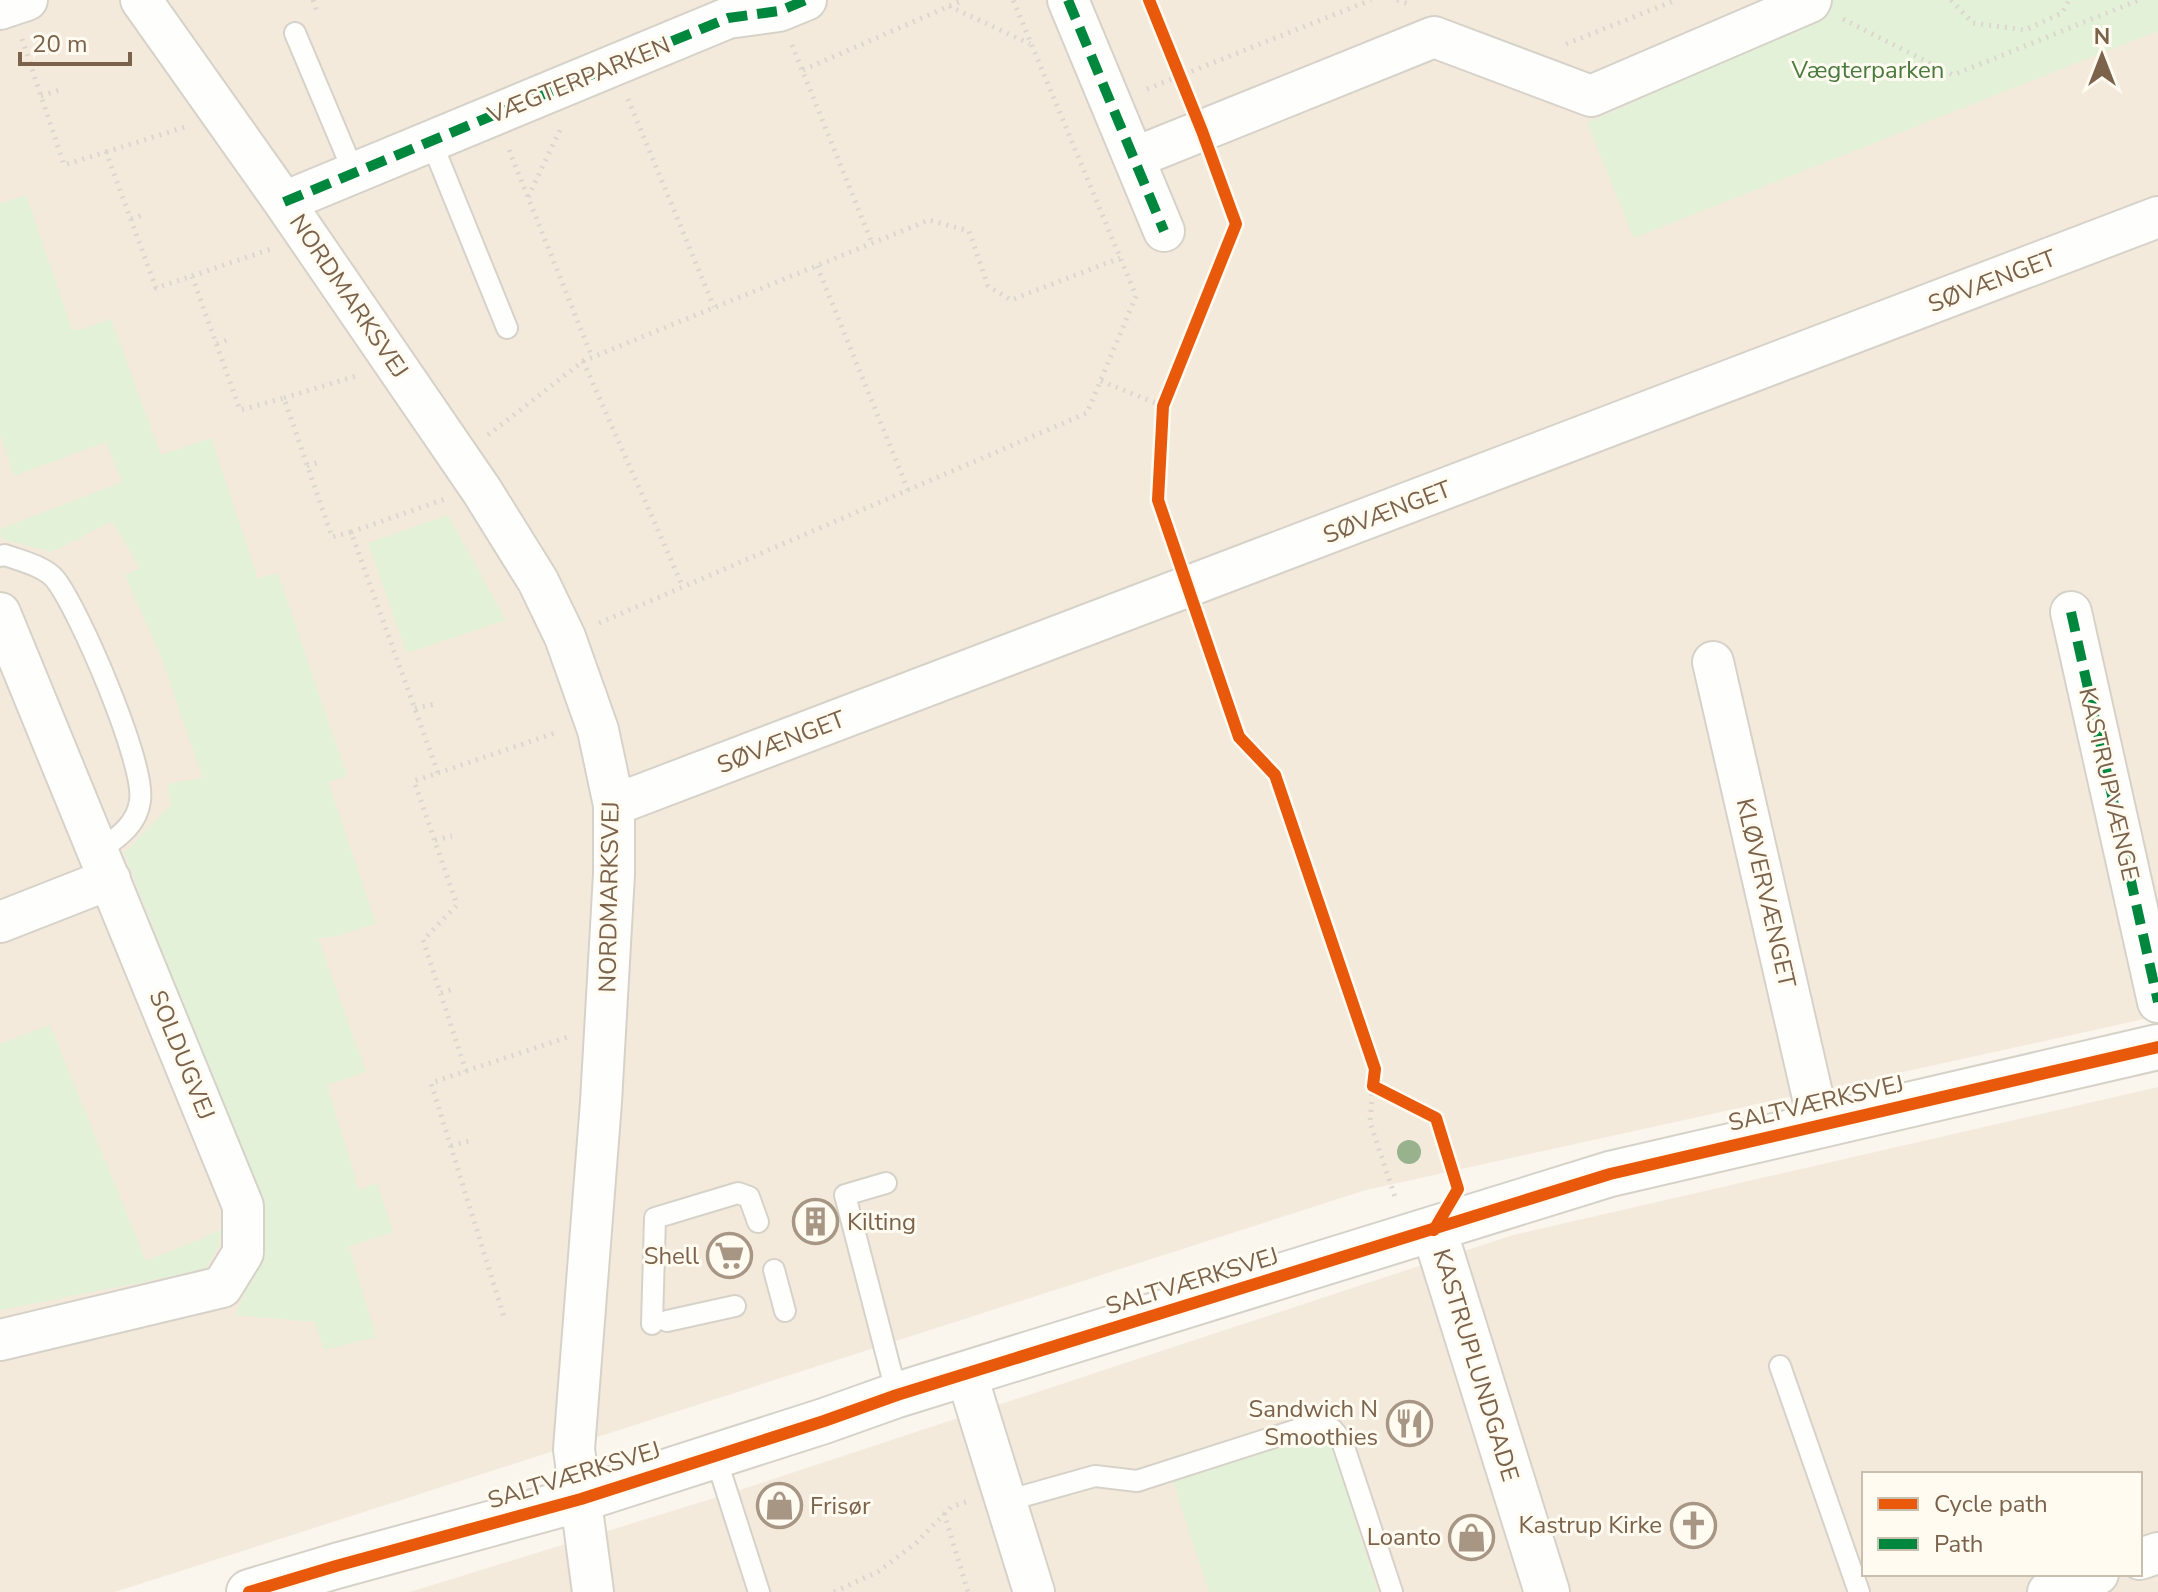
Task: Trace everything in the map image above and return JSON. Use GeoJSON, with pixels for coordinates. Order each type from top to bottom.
{"type":"FeatureCollection","features":[{"type":"Feature","properties":{"kind":"street","name":"NORDMARKSVEJ"},"geometry":{"type":"LineString","coordinates":[[141,0],[469,472],[538,581],[565,637],[595,720],[614,805],[612,942],[574,1449],[593,1592]]}},
{"type":"Feature","properties":{"kind":"street"},"geometry":{"type":"LineString","coordinates":[[1068,0],[1164,231]]}},
{"type":"Feature","properties":{"kind":"street"},"geometry":{"type":"LineString","coordinates":[[1134,158],[1434,37],[1591,96],[1811,1]]}},
{"type":"Feature","properties":{"kind":"street","name":"VÆGTERPARKEN"},"geometry":{"type":"LineString","coordinates":[[284,202],[614,65],[724,9],[792,5]]}},
{"type":"Feature","properties":{"kind":"street","name":"SØVÆNGET"},"geometry":{"type":"LineString","coordinates":[[614,805],[2158,217]]}},
{"type":"Feature","properties":{"kind":"street","name":"KASTRUPVÆNGE"},"geometry":{"type":"LineString","coordinates":[[2071,612],[2158,1002]]}},
{"type":"Feature","properties":{"kind":"street","name":"SOLDUGVEJ"},"geometry":{"type":"LineString","coordinates":[[0,613],[243,1206],[243,1253],[222,1287],[0,1340]]}},
{"type":"Feature","properties":{"kind":"street","name":"KLØVERVÆNGET"},"geometry":{"type":"LineString","coordinates":[[1713,662],[1819,1124]]}},
{"type":"Feature","properties":{"kind":"street"},"geometry":{"type":"LineString","coordinates":[[0,922],[104,865]]}},
{"type":"Feature","properties":{"kind":"street","name":"SALTVÆRKSVEJ"},"geometry":{"type":"LineString","coordinates":[[249,1592],[581,1499],[966,1373],[1610,1174],[2158,1047]]}},
{"type":"Feature","properties":{"kind":"street","name":"KASTRUPLUNDGADE"},"geometry":{"type":"LineString","coordinates":[[1434,1230],[1547,1592]]}},
{"type":"Feature","properties":{"kind":"street"},"geometry":{"type":"LineString","coordinates":[[966,1373],[1034,1592]]}},
{"type":"Feature","properties":{"kind":"street"},"geometry":{"type":"LineString","coordinates":[[2048,1592],[2092,1576]]}},
{"type":"Feature","properties":{"kind":"lane"},"geometry":{"type":"LineString","coordinates":[[295,33],[354,173]]}},
{"type":"Feature","properties":{"kind":"lane"},"geometry":{"type":"LineString","coordinates":[[431,141],[507,328]]}},
{"type":"Feature","properties":{"kind":"lane"},"geometry":{"type":"LineString","coordinates":[[0,556],[36,566],[53,576],[67,597],[99,664],[126,735],[141,786],[140,803],[133,820],[104,865]]}},
{"type":"Feature","properties":{"kind":"lane"},"geometry":{"type":"LineString","coordinates":[[886,1183],[845,1195],[897,1395]]}},
{"type":"Feature","properties":{"kind":"lane"},"geometry":{"type":"LineString","coordinates":[[735,1306],[659,1323],[655,1218],[738,1193],[749,1197],[758,1222]]}},
{"type":"Feature","properties":{"kind":"lane"},"geometry":{"type":"LineString","coordinates":[[774,1270],[785,1311]]}},
{"type":"Feature","properties":{"kind":"lane"},"geometry":{"type":"LineString","coordinates":[[1780,1366],[1859,1592]]}},
{"type":"Feature","properties":{"kind":"lane"},"geometry":{"type":"LineString","coordinates":[[1004,1495],[1095,1476],[1137,1481],[1315,1424],[1332,1429],[1342,1441],[1392,1592]]}},
{"type":"Feature","properties":{"kind":"lane"},"geometry":{"type":"LineString","coordinates":[[715,1455],[759,1592]]}},
{"type":"Feature","properties":{"kind":"path"},"geometry":{"type":"LineString","coordinates":[[802,70],[963,0]]}},
{"type":"Feature","properties":{"kind":"path"},"geometry":{"type":"LineString","coordinates":[[565,637],[1087,413],[1136,296],[1013,0]]}},
{"type":"Feature","properties":{"kind":"path"},"geometry":{"type":"LineString","coordinates":[[1064,122],[1177,70],[1371,0]]}},
{"type":"Feature","properties":{"kind":"path"},"geometry":{"type":"LineString","coordinates":[[1397,0],[1411,6]]}},
{"type":"Feature","properties":{"kind":"path"},"geometry":{"type":"LineString","coordinates":[[1654,0],[1657,8]]}},
{"type":"Feature","properties":{"kind":"path"},"geometry":{"type":"LineString","coordinates":[[1554,49],[1676,0]]}},
{"type":"Feature","properties":{"kind":"path"},"geometry":{"type":"LineString","coordinates":[[1951,0],[1973,23],[2025,30],[2062,13],[2069,0]]}},
{"type":"Feature","properties":{"kind":"path"},"geometry":{"type":"LineString","coordinates":[[1811,1],[1953,75],[2139,0]]}},
{"type":"Feature","properties":{"kind":"path"},"geometry":{"type":"LineString","coordinates":[[12,5],[64,165],[222,115]]}},
{"type":"Feature","properties":{"kind":"path"},"geometry":{"type":"LineString","coordinates":[[792,5],[802,70],[872,243]]}},
{"type":"Feature","properties":{"kind":"path"},"geometry":{"type":"LineString","coordinates":[[949,6],[1031,45]]}},
{"type":"Feature","properties":{"kind":"path"},"geometry":{"type":"LineString","coordinates":[[614,65],[714,307]]}},
{"type":"Feature","properties":{"kind":"path"},"geometry":{"type":"LineString","coordinates":[[1177,70],[1202,131]]}},
{"type":"Feature","properties":{"kind":"path"},"geometry":{"type":"LineString","coordinates":[[41,96],[60,90]]}},
{"type":"Feature","properties":{"kind":"path"},"geometry":{"type":"LineString","coordinates":[[494,115],[592,357]]}},
{"type":"Feature","properties":{"kind":"path"},"geometry":{"type":"LineString","coordinates":[[528,198],[565,118]]}},
{"type":"Feature","properties":{"kind":"path"},"geometry":{"type":"LineString","coordinates":[[106,152],[156,288],[308,237]]}},
{"type":"Feature","properties":{"kind":"path"},"geometry":{"type":"LineString","coordinates":[[131,219],[143,215]]}},
{"type":"Feature","properties":{"kind":"path"},"geometry":{"type":"LineString","coordinates":[[284,398],[332,537],[351,532],[469,472],[583,361],[929,220],[969,231],[988,286],[1011,300],[1120,258]]}},
{"type":"Feature","properties":{"kind":"path"},"geometry":{"type":"LineString","coordinates":[[817,266],[908,490]]}},
{"type":"Feature","properties":{"kind":"path"},"geometry":{"type":"LineString","coordinates":[[192,276],[240,410],[395,365]]}},
{"type":"Feature","properties":{"kind":"path"},"geometry":{"type":"LineString","coordinates":[[217,344],[232,338]]}},
{"type":"Feature","properties":{"kind":"path"},"geometry":{"type":"LineString","coordinates":[[583,361],[683,587]]}},
{"type":"Feature","properties":{"kind":"path"},"geometry":{"type":"LineString","coordinates":[[1101,381],[1163,406]]}},
{"type":"Feature","properties":{"kind":"path"},"geometry":{"type":"LineString","coordinates":[[1162,422],[1168,392]]}},
{"type":"Feature","properties":{"kind":"path"},"geometry":{"type":"LineString","coordinates":[[307,466],[322,461]]}},
{"type":"Feature","properties":{"kind":"path"},"geometry":{"type":"LineString","coordinates":[[351,532],[438,773]]}},
{"type":"Feature","properties":{"kind":"path"},"geometry":{"type":"LineString","coordinates":[[415,708],[435,704]]}},
{"type":"Feature","properties":{"kind":"path"},"geometry":{"type":"LineString","coordinates":[[466,1071],[423,940],[457,905],[414,781],[595,720]]}},
{"type":"Feature","properties":{"kind":"path"},"geometry":{"type":"LineString","coordinates":[[435,840],[452,836]]}},
{"type":"Feature","properties":{"kind":"path"},"geometry":{"type":"LineString","coordinates":[[441,993],[456,988]]}},
{"type":"Feature","properties":{"kind":"path"},"geometry":{"type":"LineString","coordinates":[[504,1317],[431,1083],[605,1024]]}},
{"type":"Feature","properties":{"kind":"path"},"geometry":{"type":"LineString","coordinates":[[1375,1069],[1370,1122],[1395,1197],[1434,1230]]}},
{"type":"Feature","properties":{"kind":"path"},"geometry":{"type":"LineString","coordinates":[[1373,1086],[1386,1093]]}},
{"type":"Feature","properties":{"kind":"path"},"geometry":{"type":"LineString","coordinates":[[451,1146],[472,1140]]}},
{"type":"Feature","properties":{"kind":"path"},"geometry":{"type":"LineString","coordinates":[[834,1592],[879,1571],[916,1543],[951,1507],[1004,1495]]}},
{"type":"Feature","properties":{"kind":"path"},"geometry":{"type":"LineString","coordinates":[[944,1513],[968,1592]]}},
{"type":"Feature","properties":{"kind":"shaded area"},"geometry":{"type":"Polygon","coordinates":[[[0,0],[2158,0],[2158,1016],[1366,1190],[115,1592],[0,1592],[0,0]]]}},
{"type":"Feature","properties":{"kind":"shaded area"},"geometry":{"type":"Polygon","coordinates":[[[2158,1087],[2158,1592],[410,1592],[740,1490],[1513,1235],[2158,1087]]]}},
{"type":"Feature","properties":{"kind":"green space","name":"Vægterparken"},"geometry":{"type":"Polygon","coordinates":[[[1828,0],[2158,0],[2158,31],[1634,238],[1587,123],[1820,19],[1828,0]]]}},
{"type":"Feature","properties":{"kind":"green space"},"geometry":{"type":"Polygon","coordinates":[[[26,195],[72,329],[79,330],[111,319],[161,455],[211,438],[258,579],[278,573],[347,776],[328,782],[376,923],[338,936],[318,938],[366,1072],[327,1085],[359,1190],[377,1183],[393,1232],[349,1246],[376,1337],[324,1350],[315,1322],[235,1315],[261,1256],[265,1234],[260,1201],[124,853],[171,805],[168,784],[203,778],[159,651],[125,576],[140,568],[112,521],[52,552],[0,536],[0,529],[122,482],[106,442],[14,476],[0,434],[0,204],[26,195]]]}},
{"type":"Feature","properties":{"kind":"green space"},"geometry":{"type":"Polygon","coordinates":[[[448,515],[506,620],[407,653],[368,543],[448,515]]]}},
{"type":"Feature","properties":{"kind":"green space"},"geometry":{"type":"Polygon","coordinates":[[[50,1025],[146,1261],[222,1230],[218,1247],[205,1270],[0,1310],[0,1044],[50,1025]]]}},
{"type":"Feature","properties":{"kind":"green space"},"geometry":{"type":"Polygon","coordinates":[[[1310,1437],[1332,1447],[1378,1592],[1209,1592],[1172,1478],[1310,1437]]]}},
{"type":"Feature","properties":{"kind":"marked path"},"geometry":{"type":"LineString","coordinates":[[284,202],[728,18],[779,11],[806,0]]}},
{"type":"Feature","properties":{"kind":"marked path"},"geometry":{"type":"LineString","coordinates":[[1068,0],[1164,231]]}},
{"type":"Feature","properties":{"kind":"marked path"},"geometry":{"type":"LineString","coordinates":[[2071,612],[2158,1002]]}},
{"type":"Feature","properties":{"kind":"cycle path"},"geometry":{"type":"LineString","coordinates":[[1149,0],[1236,224],[1163,406],[1158,500],[1239,737],[1275,775],[1375,1069],[1373,1086],[1436,1118],[1458,1189],[1434,1230]]}},
{"type":"Feature","properties":{"kind":"cycle path"},"geometry":{"type":"LineString","coordinates":[[249,1592],[581,1499],[897,1395],[1610,1174],[2158,1047]]}},
{"type":"Feature","properties":{"kind":"place","name":"Kilting"},"geometry":{"type":"Point","coordinates":[816,1222]}},
{"type":"Feature","properties":{"kind":"place","name":"Shell"},"geometry":{"type":"Point","coordinates":[730,1256]}},
{"type":"Feature","properties":{"kind":"place","name":"Sandwich N Smoothies"},"geometry":{"type":"Point","coordinates":[1409,1423]}},
{"type":"Feature","properties":{"kind":"place","name":"Frisør"},"geometry":{"type":"Point","coordinates":[779,1506]}},
{"type":"Feature","properties":{"kind":"place","name":"Kastrup Kirke"},"geometry":{"type":"Point","coordinates":[1693,1525]}},
{"type":"Feature","properties":{"kind":"place","name":"Loanto"},"geometry":{"type":"Point","coordinates":[1472,1537]}}]}
